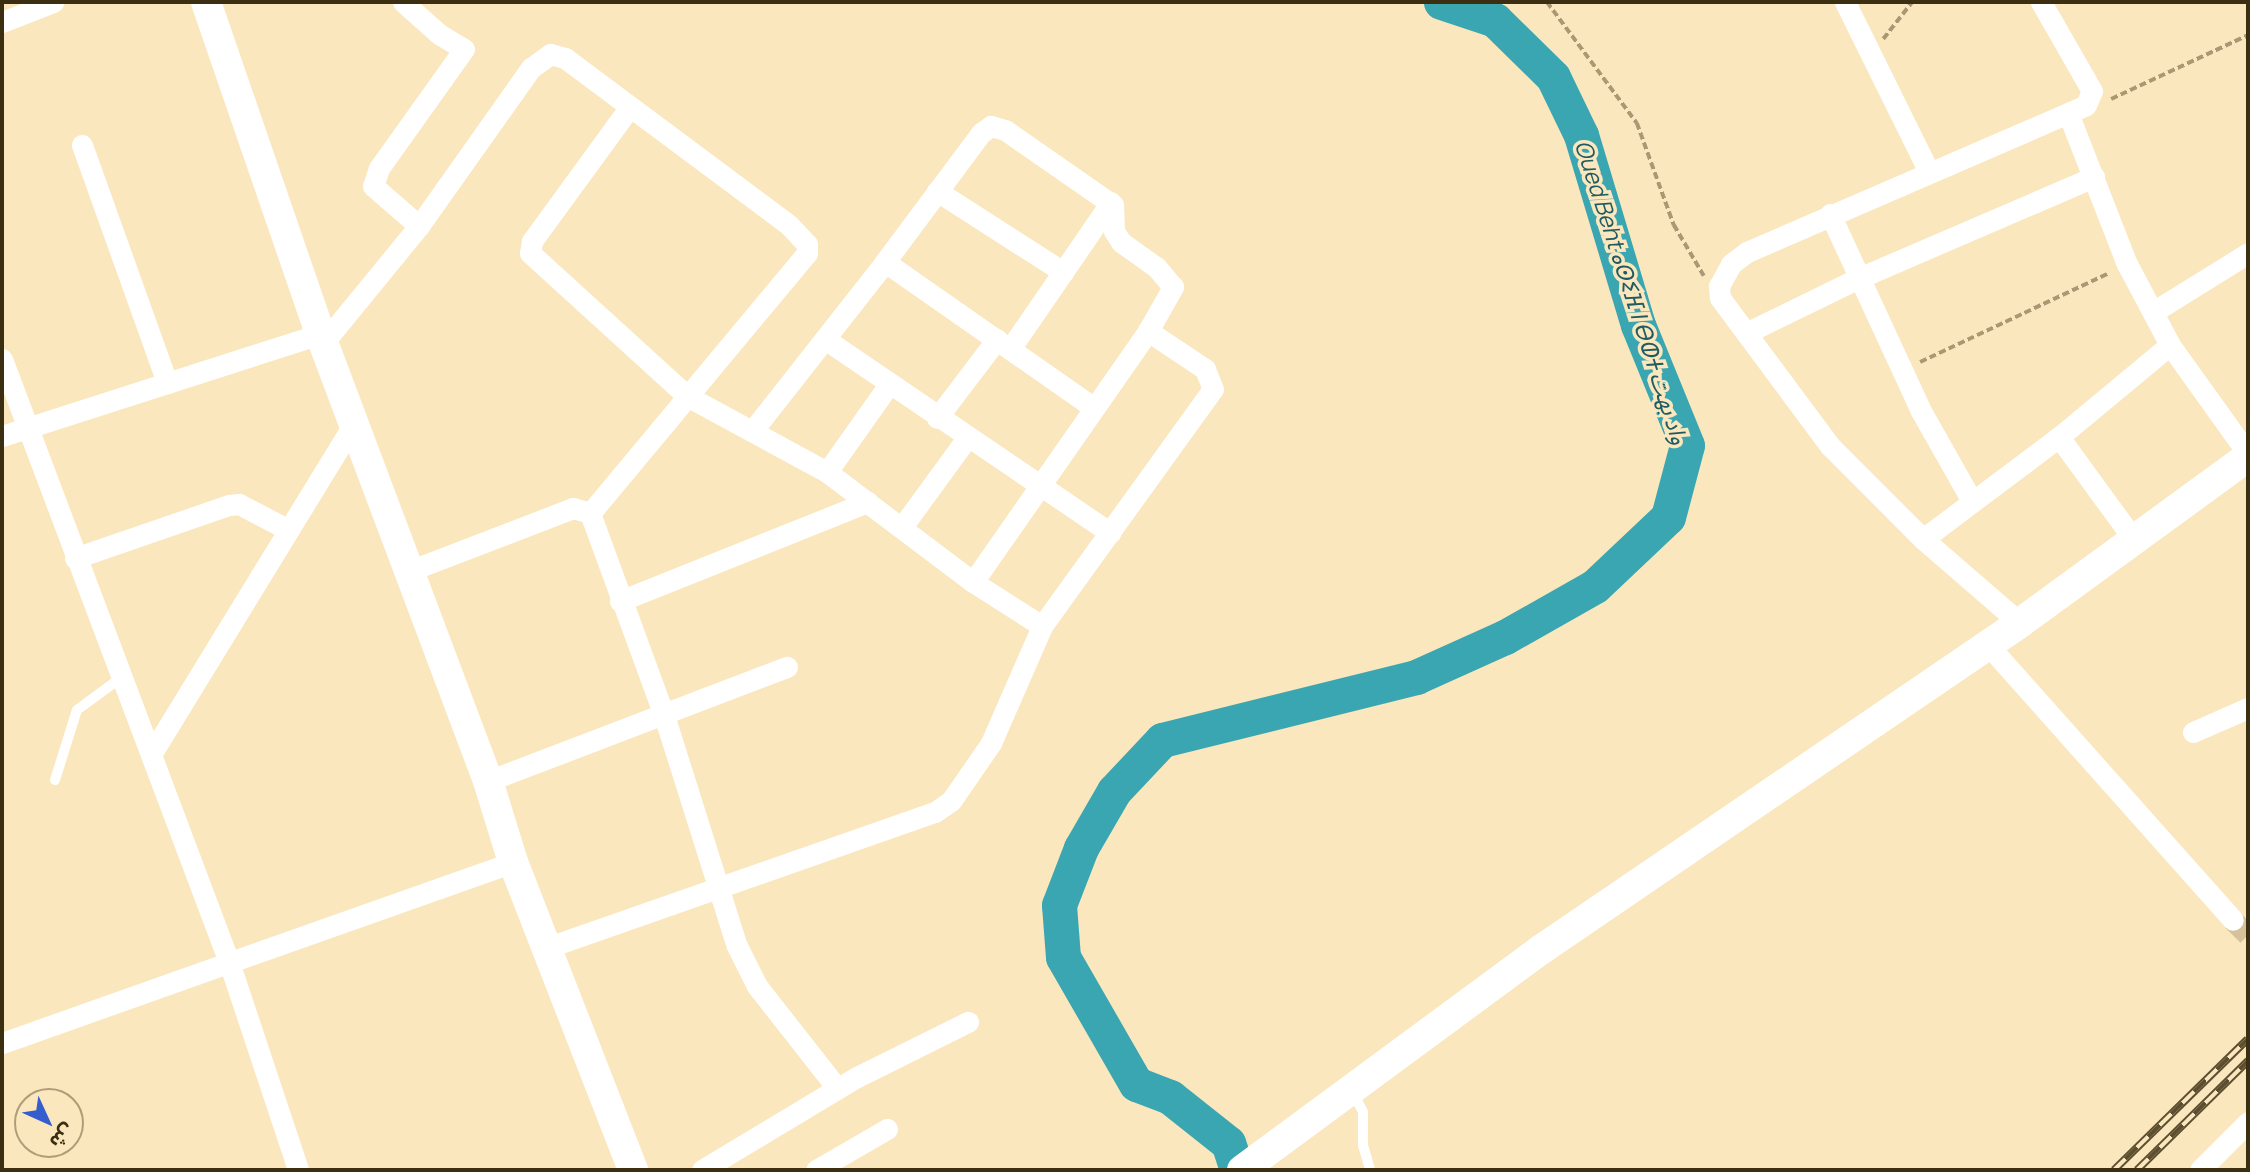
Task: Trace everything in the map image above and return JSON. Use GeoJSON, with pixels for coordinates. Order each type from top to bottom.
{"type":"FeatureCollection","features":[{"type":"Feature","properties":{"kind":"main road"},"geometry":{"type":"LineString","coordinates":[[206,2],[322,338],[488,781],[513,862],[633,1170]]}},
{"type":"Feature","properties":{"kind":"main road"},"geometry":{"type":"LineString","coordinates":[[1242,1170],[1542,949],[1988,645],[2248,455]]}},
{"type":"Feature","properties":{"kind":"street"},"geometry":{"type":"LineString","coordinates":[[2,22],[53,2]]}},
{"type":"Feature","properties":{"kind":"street"},"geometry":{"type":"LineString","coordinates":[[403,2],[464,49],[379,168],[373,186],[419,226]]}},
{"type":"Feature","properties":{"kind":"street"},"geometry":{"type":"LineString","coordinates":[[1845,2],[1929,172]]}},
{"type":"Feature","properties":{"kind":"street"},"geometry":{"type":"LineString","coordinates":[[2020,622],[1923,539],[1830,446],[1720,298],[1723,277],[1739,256],[1830,214],[2069,115],[2086,105],[2092,91],[2041,2]]}},
{"type":"Feature","properties":{"kind":"street"},"geometry":{"type":"LineString","coordinates":[[2,436],[167,383],[322,338],[419,226],[539,59],[556,53],[789,225],[807,244],[807,253],[590,513]]}},
{"type":"Feature","properties":{"kind":"street"},"geometry":{"type":"LineString","coordinates":[[629,108],[532,241],[530,253],[687,396],[827,472],[973,582],[1042,626]]}},
{"type":"Feature","properties":{"kind":"street"},"geometry":{"type":"LineString","coordinates":[[2069,115],[2127,264],[2171,345],[2248,455]]}},
{"type":"Feature","properties":{"kind":"street"},"geometry":{"type":"LineString","coordinates":[[753,430],[885,262],[937,191],[991,126],[1017,136],[1111,202],[1116,212],[1114,231],[1121,243],[1172,284],[1172,294],[1093,407],[1042,488],[973,582]]}},
{"type":"Feature","properties":{"kind":"street"},"geometry":{"type":"LineString","coordinates":[[82,145],[167,383]]}},
{"type":"Feature","properties":{"kind":"street"},"geometry":{"type":"LineString","coordinates":[[1746,333],[1859,278],[2094,177]]}},
{"type":"Feature","properties":{"kind":"street"},"geometry":{"type":"LineString","coordinates":[[937,191],[1063,272]]}},
{"type":"Feature","properties":{"kind":"street"},"geometry":{"type":"LineString","coordinates":[[937,418],[1063,272],[1111,202]]}},
{"type":"Feature","properties":{"kind":"street"},"geometry":{"type":"LineString","coordinates":[[1830,214],[1902,371],[1972,501]]}},
{"type":"Feature","properties":{"kind":"street"},"geometry":{"type":"LineString","coordinates":[[2153,312],[2248,254]]}},
{"type":"Feature","properties":{"kind":"street"},"geometry":{"type":"LineString","coordinates":[[885,262],[1093,407]]}},
{"type":"Feature","properties":{"kind":"street"},"geometry":{"type":"LineString","coordinates":[[546,948],[718,885],[935,812],[951,801],[991,743],[1042,626],[1213,389],[1205,369],[1148,331]]}},
{"type":"Feature","properties":{"kind":"street"},"geometry":{"type":"LineString","coordinates":[[825,339],[888,386],[1110,533]]}},
{"type":"Feature","properties":{"kind":"street"},"geometry":{"type":"LineString","coordinates":[[1923,539],[2059,437],[2171,345]]}},
{"type":"Feature","properties":{"kind":"street"},"geometry":{"type":"LineString","coordinates":[[2,359],[25,428],[152,753],[229,962],[298,1170]]}},
{"type":"Feature","properties":{"kind":"street"},"geometry":{"type":"LineString","coordinates":[[827,472],[888,386]]}},
{"type":"Feature","properties":{"kind":"street"},"geometry":{"type":"LineString","coordinates":[[152,753],[354,424]]}},
{"type":"Feature","properties":{"kind":"street"},"geometry":{"type":"LineString","coordinates":[[2059,437],[2134,540]]}},
{"type":"Feature","properties":{"kind":"street"},"geometry":{"type":"LineString","coordinates":[[902,527],[967,438]]}},
{"type":"Feature","properties":{"kind":"street"},"geometry":{"type":"LineString","coordinates":[[620,601],[867,502]]}},
{"type":"Feature","properties":{"kind":"street"},"geometry":{"type":"LineString","coordinates":[[75,558],[229,505],[239,504],[289,530]]}},
{"type":"Feature","properties":{"kind":"street"},"geometry":{"type":"LineString","coordinates":[[409,571],[573,508],[590,513]]}},
{"type":"Feature","properties":{"kind":"street"},"geometry":{"type":"LineString","coordinates":[[590,513],[620,601],[663,712],[737,946],[757,986],[837,1088]]}},
{"type":"Feature","properties":{"kind":"street"},"geometry":{"type":"LineString","coordinates":[[1988,645],[2233,920]]}},
{"type":"Feature","properties":{"kind":"street"},"geometry":{"type":"LineString","coordinates":[[488,781],[663,712],[787,667]]}},
{"type":"Feature","properties":{"kind":"street"},"geometry":{"type":"LineString","coordinates":[[2193,732],[2248,708]]}},
{"type":"Feature","properties":{"kind":"street"},"geometry":{"type":"LineString","coordinates":[[2,1043],[513,862]]}},
{"type":"Feature","properties":{"kind":"street"},"geometry":{"type":"LineString","coordinates":[[702,1170],[837,1088],[968,1022]]}},
{"type":"Feature","properties":{"kind":"street"},"geometry":{"type":"LineString","coordinates":[[2200,1170],[2248,1122]]}},
{"type":"Feature","properties":{"kind":"street"},"geometry":{"type":"LineString","coordinates":[[816,1170],[887,1129]]}},
{"type":"Feature","properties":{"kind":"lane"},"geometry":{"type":"LineString","coordinates":[[55,780],[77,709],[122,677]]}},
{"type":"Feature","properties":{"kind":"lane"},"geometry":{"type":"LineString","coordinates":[[1351,1090],[1363,1112],[1363,1145],[1370,1170]]}},
{"type":"Feature","properties":{"kind":"path"},"geometry":{"type":"LineString","coordinates":[[1548,2],[1637,123],[1674,225],[1720,298]]}},
{"type":"Feature","properties":{"kind":"path"},"geometry":{"type":"LineString","coordinates":[[1871,54],[1912,2]]}},
{"type":"Feature","properties":{"kind":"path"},"geometry":{"type":"LineString","coordinates":[[2069,115],[2248,35]]}},
{"type":"Feature","properties":{"kind":"path"},"geometry":{"type":"LineString","coordinates":[[1902,371],[2127,264]]}},
{"type":"Feature","properties":{"kind":"waterway","name":"Oued Beht ⴰⵙⵉⴼ ⵏ ⴱⵀⵜ واد بهت"},"geometry":{"type":"LineString","coordinates":[[1237,1170],[1228,1143],[1170,1097],[1136,1084],[1063,957],[1059,905],[1081,848],[1114,791],[1162,740],[1416,677],[1505,637],[1595,586],[1668,517],[1687,445],[1638,325],[1581,135],[1553,77],[1495,20],[1441,2]]}},
{"type":"Feature","properties":{"kind":"tunnel"},"geometry":{"type":"LineString","coordinates":[[2233,920],[2248,935]]}},
{"type":"Feature","properties":{"kind":"railway"},"geometry":{"type":"LineString","coordinates":[[2114,1170],[2248,1039]]}},
{"type":"Feature","properties":{"kind":"railway"},"geometry":{"type":"LineString","coordinates":[[2137,1170],[2248,1061]]}}]}
